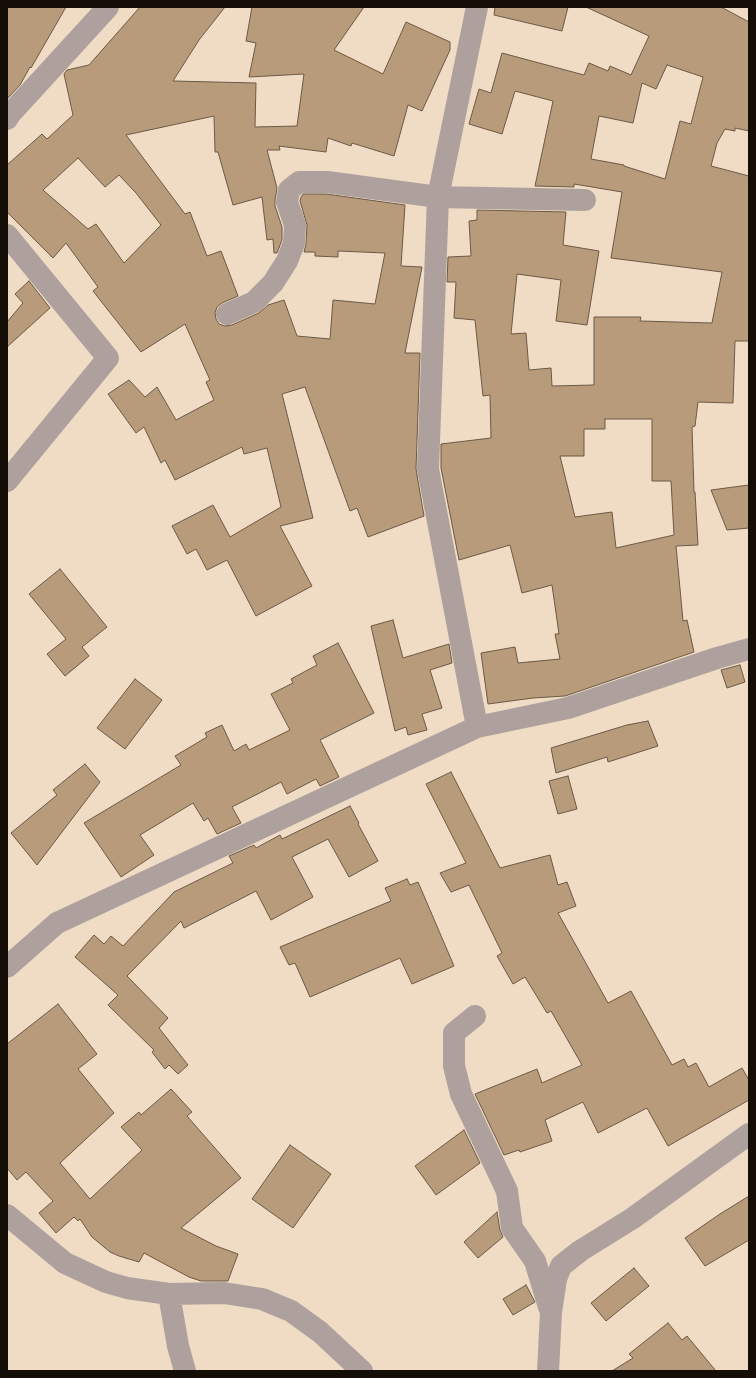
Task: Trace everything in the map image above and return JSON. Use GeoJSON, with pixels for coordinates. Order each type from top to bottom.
{"type":"FeatureCollection","features":[{"type":"Feature","properties":{"kind":"street"},"geometry":{"type":"LineString","coordinates":[[7,119],[108,7]]}},
{"type":"Feature","properties":{"kind":"street"},"geometry":{"type":"LineString","coordinates":[[477,7],[438,197],[428,469],[477,727]]}},
{"type":"Feature","properties":{"kind":"street"},"geometry":{"type":"LineString","coordinates":[[227,314],[254,302],[273,283],[287,260],[294,243],[295,225],[287,202],[289,190],[299,182],[326,182],[438,197],[585,200]]}},
{"type":"Feature","properties":{"kind":"street"},"geometry":{"type":"LineString","coordinates":[[7,235],[108,358],[7,481]]}},
{"type":"Feature","properties":{"kind":"street"},"geometry":{"type":"LineString","coordinates":[[7,967],[57,923],[477,727],[568,708],[717,658],[749,649]]}},
{"type":"Feature","properties":{"kind":"street"},"geometry":{"type":"LineString","coordinates":[[475,1016],[454,1033],[454,1066],[461,1094],[507,1192],[512,1228],[535,1261],[551,1312]]}},
{"type":"Feature","properties":{"kind":"street"},"geometry":{"type":"LineString","coordinates":[[548,1371],[551,1312],[556,1279],[561,1266],[580,1251],[633,1218],[749,1134]]}},
{"type":"Feature","properties":{"kind":"street"},"geometry":{"type":"LineString","coordinates":[[7,1215],[65,1263],[106,1282],[127,1288],[169,1294],[224,1293],[262,1299],[291,1311],[320,1332],[362,1371]]}},
{"type":"Feature","properties":{"kind":"street"},"geometry":{"type":"LineString","coordinates":[[169,1294],[178,1346],[185,1371]]}},
{"type":"Feature","properties":{"kind":"building"},"geometry":{"type":"Polygon","coordinates":[[[7,7],[66,7],[31,68],[30,67],[20,85],[7,99],[7,7]]]}},
{"type":"Feature","properties":{"kind":"building"},"geometry":{"type":"Polygon","coordinates":[[[140,7],[225,7],[199,40],[173,81],[256,83],[255,127],[297,126],[304,74],[249,77],[256,43],[246,41],[252,7],[364,7],[334,50],[383,74],[406,22],[450,42],[450,50],[422,111],[408,105],[394,156],[352,143],[351,146],[328,138],[326,152],[279,146],[280,150],[267,150],[277,188],[275,206],[282,227],[282,240],[277,253],[274,253],[273,239],[267,240],[262,197],[233,205],[218,152],[215,152],[214,116],[126,135],[185,214],[190,212],[207,256],[221,251],[238,296],[222,303],[217,307],[215,313],[219,324],[225,326],[232,325],[259,313],[268,305],[284,300],[297,336],[330,339],[333,300],[375,304],[385,253],[338,251],[338,257],[315,256],[315,252],[304,252],[307,225],[300,201],[303,194],[326,194],[405,205],[401,266],[422,267],[405,353],[420,353],[416,469],[424,516],[368,537],[357,508],[350,511],[305,387],[282,394],[313,518],[280,526],[312,586],[256,616],[227,560],[207,570],[196,549],[187,554],[172,526],[213,505],[230,537],[281,507],[267,448],[244,454],[242,447],[175,480],[165,460],[161,463],[144,427],[136,433],[108,394],[129,380],[145,397],[157,387],[176,420],[214,400],[206,382],[210,380],[185,324],[141,352],[93,291],[98,287],[66,243],[53,258],[7,212],[7,165],[42,134],[47,139],[73,115],[64,74],[67,70],[89,65],[140,7]],[[78,158],[43,190],[88,229],[96,224],[124,263],[161,225],[136,193],[119,175],[105,187],[78,158]]]}},
{"type":"Feature","properties":{"kind":"building"},"geometry":{"type":"Polygon","coordinates":[[[495,7],[568,7],[562,31],[494,15],[495,7]]]}},
{"type":"Feature","properties":{"kind":"building"},"geometry":{"type":"Polygon","coordinates":[[[586,7],[721,7],[749,22],[749,131],[735,128],[735,131],[725,129],[717,143],[711,166],[749,176],[749,341],[735,341],[733,403],[698,402],[695,426],[692,427],[694,492],[698,545],[676,546],[683,621],[687,620],[694,652],[565,696],[533,698],[488,704],[481,653],[515,647],[518,663],[560,659],[555,634],[559,634],[552,585],[522,593],[510,545],[459,560],[441,468],[441,444],[491,438],[490,395],[483,396],[475,320],[454,318],[456,282],[447,282],[448,257],[471,256],[469,221],[477,220],[477,210],[566,212],[563,245],[599,251],[587,325],[556,321],[561,280],[517,274],[511,334],[526,333],[529,370],[551,368],[552,386],[594,385],[594,317],[641,317],[640,321],[712,323],[722,272],[611,258],[622,192],[574,184],[574,187],[535,186],[553,101],[515,91],[502,134],[469,124],[479,89],[491,93],[502,53],[584,75],[589,63],[608,71],[610,66],[631,75],[649,36],[586,7]],[[667,65],[656,89],[642,83],[633,123],[599,116],[591,159],[624,165],[665,179],[680,121],[691,124],[703,77],[667,65]],[[605,419],[605,429],[584,429],[584,456],[560,456],[575,517],[612,512],[616,548],[674,535],[671,481],[652,481],[652,419],[605,419]]]}},
{"type":"Feature","properties":{"kind":"building"},"geometry":{"type":"Polygon","coordinates":[[[29,281],[50,308],[7,347],[7,322],[23,303],[15,294],[29,281]]]}},
{"type":"Feature","properties":{"kind":"building"},"geometry":{"type":"Polygon","coordinates":[[[749,485],[749,528],[727,530],[711,490],[749,485]]]}},
{"type":"Feature","properties":{"kind":"building"},"geometry":{"type":"Polygon","coordinates":[[[60,569],[107,627],[82,647],[89,656],[65,676],[47,654],[66,639],[29,594],[60,569]]]}},
{"type":"Feature","properties":{"kind":"building"},"geometry":{"type":"Polygon","coordinates":[[[393,620],[403,658],[449,644],[452,663],[430,670],[442,708],[422,714],[427,730],[408,735],[406,727],[395,731],[371,626],[393,620]]]}},
{"type":"Feature","properties":{"kind":"building"},"geometry":{"type":"Polygon","coordinates":[[[338,643],[374,713],[320,740],[339,777],[320,786],[316,779],[287,794],[281,782],[232,807],[241,823],[217,834],[208,818],[204,821],[193,803],[140,835],[154,855],[121,877],[84,823],[181,765],[175,756],[207,737],[205,733],[222,725],[234,751],[246,744],[249,750],[290,730],[271,694],[293,683],[291,679],[317,665],[313,656],[338,643]]]}},
{"type":"Feature","properties":{"kind":"building"},"geometry":{"type":"Polygon","coordinates":[[[740,665],[745,682],[727,688],[721,670],[740,665]]]}},
{"type":"Feature","properties":{"kind":"building"},"geometry":{"type":"Polygon","coordinates":[[[135,679],[162,700],[125,749],[97,728],[135,679]]]}},
{"type":"Feature","properties":{"kind":"building"},"geometry":{"type":"Polygon","coordinates":[[[648,721],[658,746],[608,762],[607,757],[556,773],[551,748],[627,725],[648,721]]]}},
{"type":"Feature","properties":{"kind":"building"},"geometry":{"type":"Polygon","coordinates":[[[85,764],[100,782],[37,865],[11,833],[57,795],[53,790],[85,764]]]}},
{"type":"Feature","properties":{"kind":"building"},"geometry":{"type":"Polygon","coordinates":[[[451,772],[500,868],[550,855],[558,885],[567,882],[576,906],[558,913],[608,1003],[631,991],[672,1065],[684,1059],[688,1067],[696,1063],[709,1087],[742,1068],[749,1080],[749,1100],[668,1146],[647,1108],[598,1133],[583,1102],[545,1120],[552,1141],[520,1152],[519,1150],[504,1155],[475,1094],[537,1069],[542,1083],[582,1065],[551,1011],[547,1013],[525,977],[513,984],[497,956],[502,953],[469,885],[451,892],[440,873],[466,863],[426,784],[451,772]]]}},
{"type":"Feature","properties":{"kind":"building"},"geometry":{"type":"Polygon","coordinates":[[[568,776],[577,809],[558,814],[549,781],[568,776]]]}},
{"type":"Feature","properties":{"kind":"building"},"geometry":{"type":"Polygon","coordinates":[[[350,806],[378,861],[349,877],[328,839],[292,857],[313,897],[271,920],[256,891],[184,928],[181,921],[127,976],[168,1018],[159,1028],[188,1065],[178,1074],[169,1065],[165,1069],[152,1052],[154,1050],[108,1005],[118,995],[75,957],[94,935],[104,944],[111,936],[123,946],[174,892],[233,863],[229,856],[254,845],[256,848],[280,835],[282,839],[350,806]]]}},
{"type":"Feature","properties":{"kind":"building"},"geometry":{"type":"Polygon","coordinates":[[[407,879],[410,885],[418,882],[454,966],[412,984],[400,958],[310,997],[295,963],[289,965],[280,947],[391,901],[385,888],[407,879]]]}},
{"type":"Feature","properties":{"kind":"building"},"geometry":{"type":"Polygon","coordinates":[[[58,1004],[97,1054],[78,1069],[114,1113],[60,1163],[90,1199],[142,1150],[121,1127],[139,1112],[141,1115],[171,1089],[192,1112],[187,1116],[241,1178],[181,1228],[216,1246],[238,1254],[228,1281],[201,1281],[189,1277],[144,1253],[139,1262],[119,1256],[110,1252],[92,1237],[80,1219],[78,1221],[74,1217],[56,1233],[39,1213],[53,1201],[26,1172],[17,1180],[7,1168],[7,1044],[58,1004]]]}},
{"type":"Feature","properties":{"kind":"building"},"geometry":{"type":"Polygon","coordinates":[[[464,1130],[480,1163],[436,1195],[415,1166],[464,1130]]]}},
{"type":"Feature","properties":{"kind":"building"},"geometry":{"type":"Polygon","coordinates":[[[290,1145],[331,1174],[293,1228],[252,1199],[290,1145]]]}},
{"type":"Feature","properties":{"kind":"building"},"geometry":{"type":"Polygon","coordinates":[[[749,1196],[749,1240],[705,1266],[685,1238],[749,1196]]]}},
{"type":"Feature","properties":{"kind":"building"},"geometry":{"type":"Polygon","coordinates":[[[497,1212],[500,1230],[503,1237],[478,1258],[464,1242],[497,1212]]]}},
{"type":"Feature","properties":{"kind":"building"},"geometry":{"type":"Polygon","coordinates":[[[634,1268],[649,1286],[606,1321],[591,1303],[634,1268]]]}},
{"type":"Feature","properties":{"kind":"building"},"geometry":{"type":"Polygon","coordinates":[[[526,1285],[535,1302],[513,1315],[503,1299],[526,1285]]]}},
{"type":"Feature","properties":{"kind":"building"},"geometry":{"type":"Polygon","coordinates":[[[668,1323],[682,1340],[687,1336],[716,1371],[612,1371],[633,1358],[629,1354],[668,1323]]]}}]}
